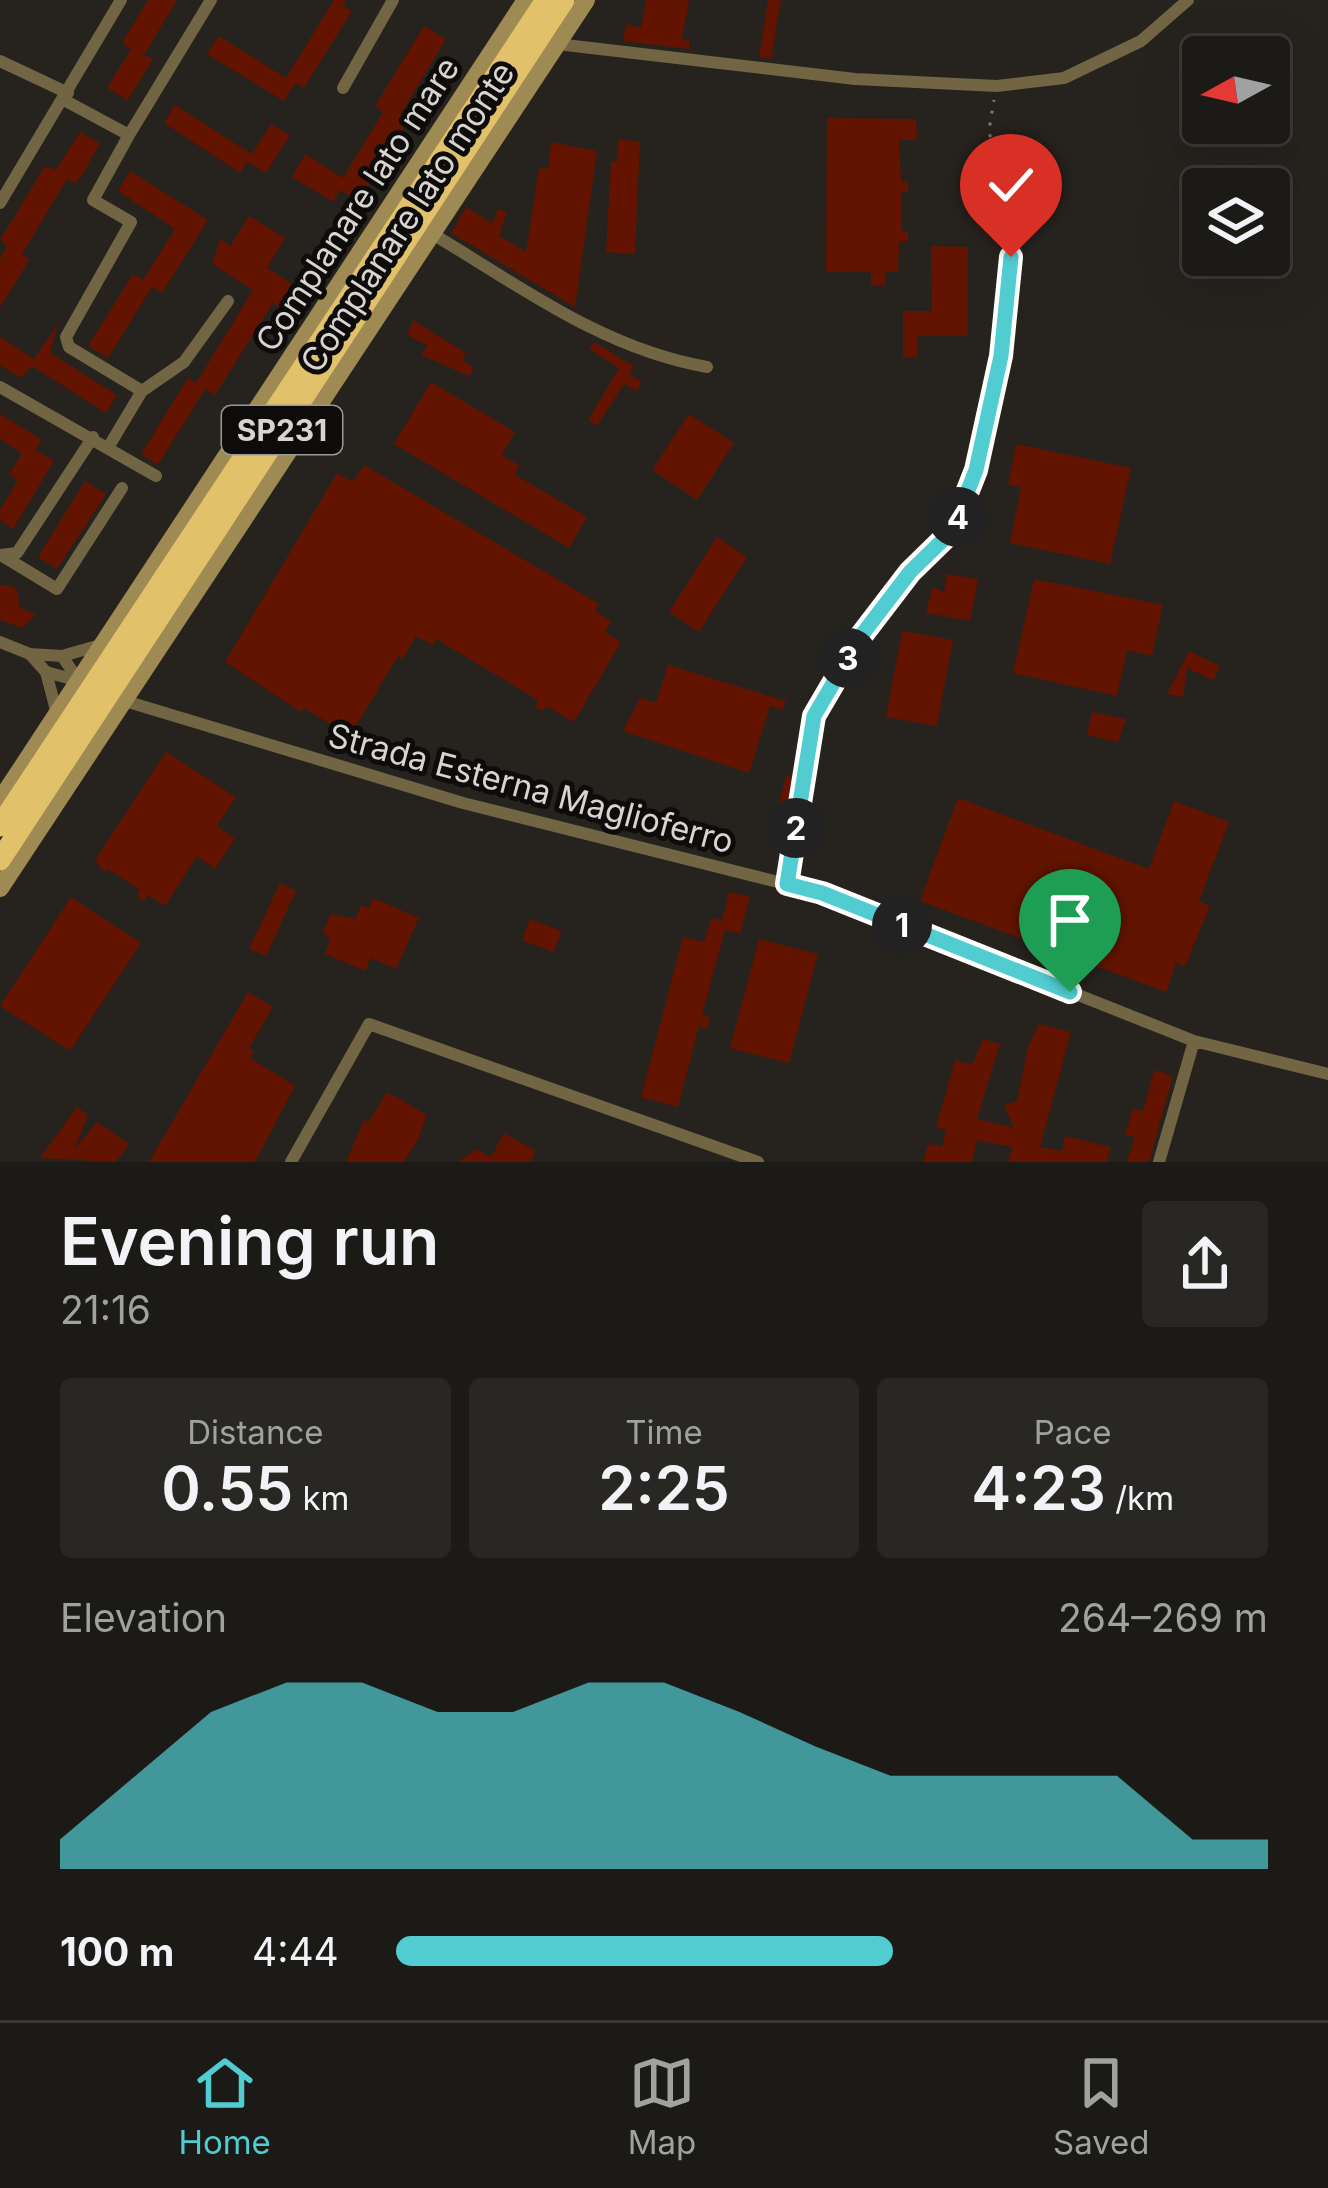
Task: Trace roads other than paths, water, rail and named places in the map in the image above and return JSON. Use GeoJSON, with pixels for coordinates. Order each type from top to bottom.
{"type":"FeatureCollection","features":[{"type":"Feature","properties":{"kind":"highway","name":"SP231"},"geometry":{"type":"LineString","coordinates":[[0,826],[546,0]]}},
{"type":"Feature","properties":{"kind":"highway","name":"SP231"},"geometry":{"type":"LineString","coordinates":[[0,860],[564,0]]}},
{"type":"Feature","properties":{"kind":"street"},"geometry":{"type":"LineString","coordinates":[[0,203],[121,0]]}},
{"type":"Feature","properties":{"kind":"street"},"geometry":{"type":"LineString","coordinates":[[142,391],[68,346],[65,337],[131,222],[93,200],[212,0]]}},
{"type":"Feature","properties":{"kind":"street"},"geometry":{"type":"LineString","coordinates":[[344,88],[393,0]]}},
{"type":"Feature","properties":{"kind":"street","name":"Complanare lato mare"},"geometry":{"type":"LineString","coordinates":[[0,801],[526,0]]}},
{"type":"Feature","properties":{"kind":"street","name":"Complanare lato monte"},"geometry":{"type":"LineString","coordinates":[[0,887],[586,0]]}},
{"type":"Feature","properties":{"kind":"street"},"geometry":{"type":"LineString","coordinates":[[557,44],[855,79],[997,86],[1064,78],[1141,40],[1188,0]]}},
{"type":"Feature","properties":{"kind":"street"},"geometry":{"type":"LineString","coordinates":[[0,61],[129,135]]}},
{"type":"Feature","properties":{"kind":"street"},"geometry":{"type":"LineString","coordinates":[[431,233],[612,341],[655,358],[707,367]]}},
{"type":"Feature","properties":{"kind":"street"},"geometry":{"type":"LineString","coordinates":[[109,446],[142,391],[184,362],[228,301]]}},
{"type":"Feature","properties":{"kind":"street"},"geometry":{"type":"LineString","coordinates":[[0,387],[156,476]]}},
{"type":"Feature","properties":{"kind":"street"},"geometry":{"type":"LineString","coordinates":[[0,555],[17,553],[93,437]]}},
{"type":"Feature","properties":{"kind":"street"},"geometry":{"type":"LineString","coordinates":[[0,555],[57,589],[122,488]]}},
{"type":"Feature","properties":{"kind":"street"},"geometry":{"type":"LineString","coordinates":[[0,642],[30,654],[62,656],[105,644]]}},
{"type":"Feature","properties":{"kind":"street"},"geometry":{"type":"LineString","coordinates":[[30,654],[46,673],[57,714]]}},
{"type":"Feature","properties":{"kind":"street"},"geometry":{"type":"LineString","coordinates":[[62,656],[79,681]]}},
{"type":"Feature","properties":{"kind":"street"},"geometry":{"type":"LineString","coordinates":[[46,673],[79,681]]}},
{"type":"Feature","properties":{"kind":"street","name":"Strada Esterna Maglioferro"},"geometry":{"type":"LineString","coordinates":[[125,701],[463,803],[822,893],[1194,1041],[1328,1074]]}},
{"type":"Feature","properties":{"kind":"street"},"geometry":{"type":"LineString","coordinates":[[291,1162],[369,1024],[758,1162]]}},
{"type":"Feature","properties":{"kind":"street"},"geometry":{"type":"LineString","coordinates":[[1159,1162],[1194,1041]]}}]}
